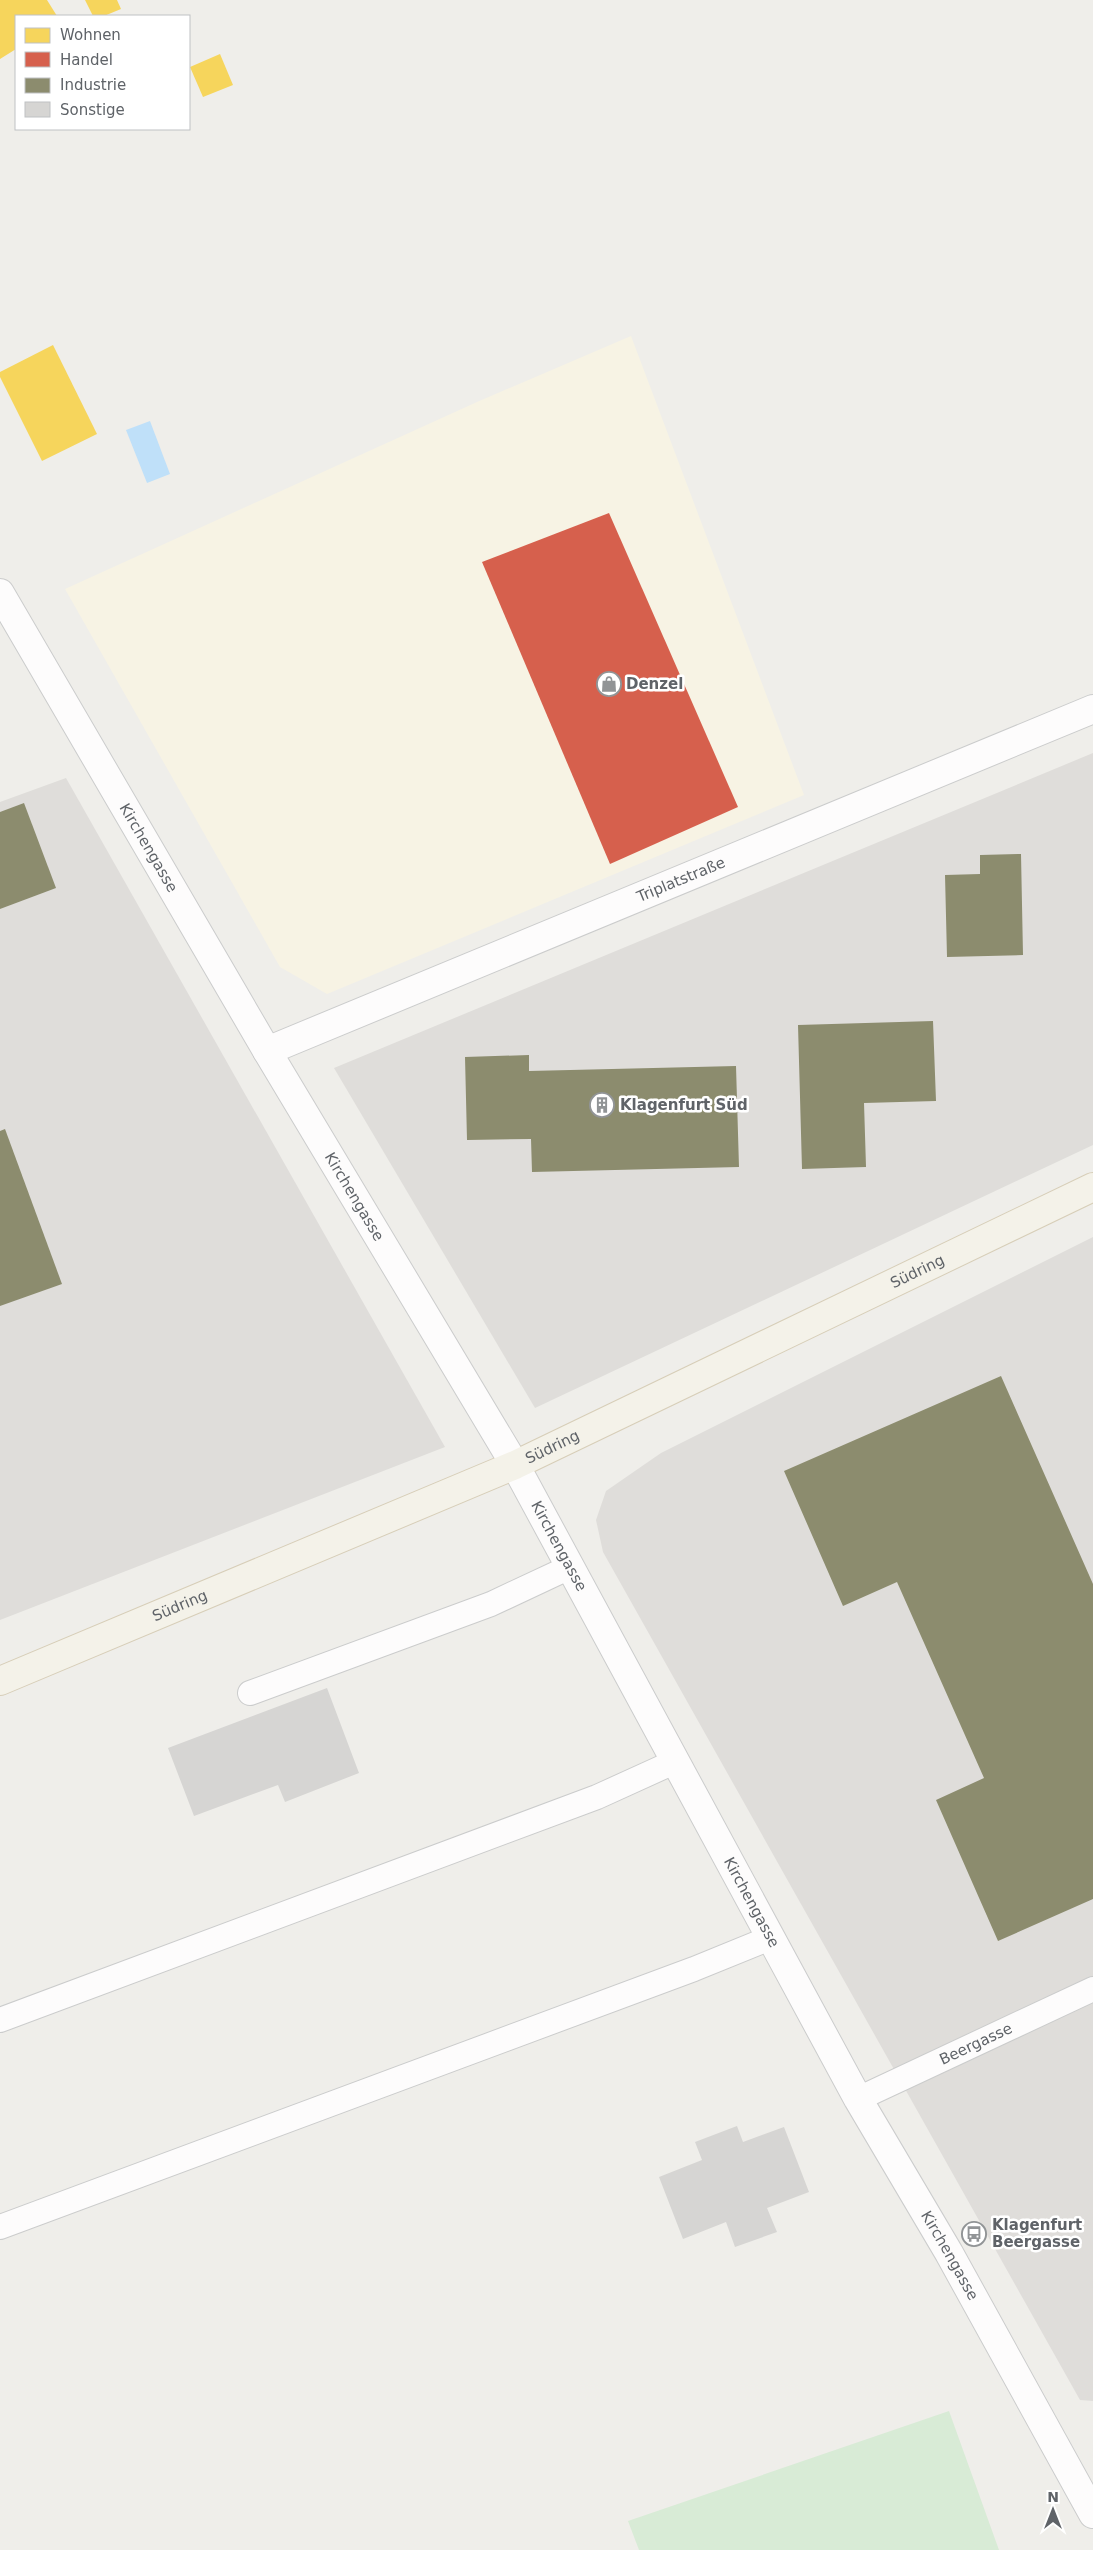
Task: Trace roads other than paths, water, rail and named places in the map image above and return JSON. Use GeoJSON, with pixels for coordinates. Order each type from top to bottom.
{"type":"FeatureCollection","features":[{"type":"Feature","properties":{"kind":"main road","name":"Südring"},"geometry":{"type":"LineString","coordinates":[[0,1681],[515,1465],[1093,1186]]}},
{"type":"Feature","properties":{"kind":"street","name":"Kirchengasse"},"geometry":{"type":"LineString","coordinates":[[0,593],[267,1051],[515,1465],[858,2099],[948,2253],[1093,2514]]}},
{"type":"Feature","properties":{"kind":"street","name":"Triplatstraße"},"geometry":{"type":"LineString","coordinates":[[267,1051],[1093,709]]}},
{"type":"Feature","properties":{"kind":"lane"},"geometry":{"type":"LineString","coordinates":[[250,1693],[491,1604],[570,1567]]}},
{"type":"Feature","properties":{"kind":"lane"},"geometry":{"type":"LineString","coordinates":[[0,2020],[597,1798],[674,1762]]}},
{"type":"Feature","properties":{"kind":"lane"},"geometry":{"type":"LineString","coordinates":[[0,2227],[694,1969],[770,1938]]}},
{"type":"Feature","properties":{"kind":"lane","name":"Beergasse"},"geometry":{"type":"LineString","coordinates":[[858,2099],[1093,1989]]}},
{"type":"Feature","properties":{"kind":"water"},"geometry":{"type":"Polygon","coordinates":[[[150,421],[170,474],[147,483],[126,430],[150,421]]]}},
{"type":"Feature","properties":{"kind":"place","name":"Denzel"},"geometry":{"type":"Point","coordinates":[609,684]}},
{"type":"Feature","properties":{"kind":"place","name":"Klagenfurt Süd"},"geometry":{"type":"Point","coordinates":[602,1105]}},
{"type":"Feature","properties":{"kind":"place","name":"Klagenfurt Beergasse"},"geometry":{"type":"Point","coordinates":[974,2234]}}]}
